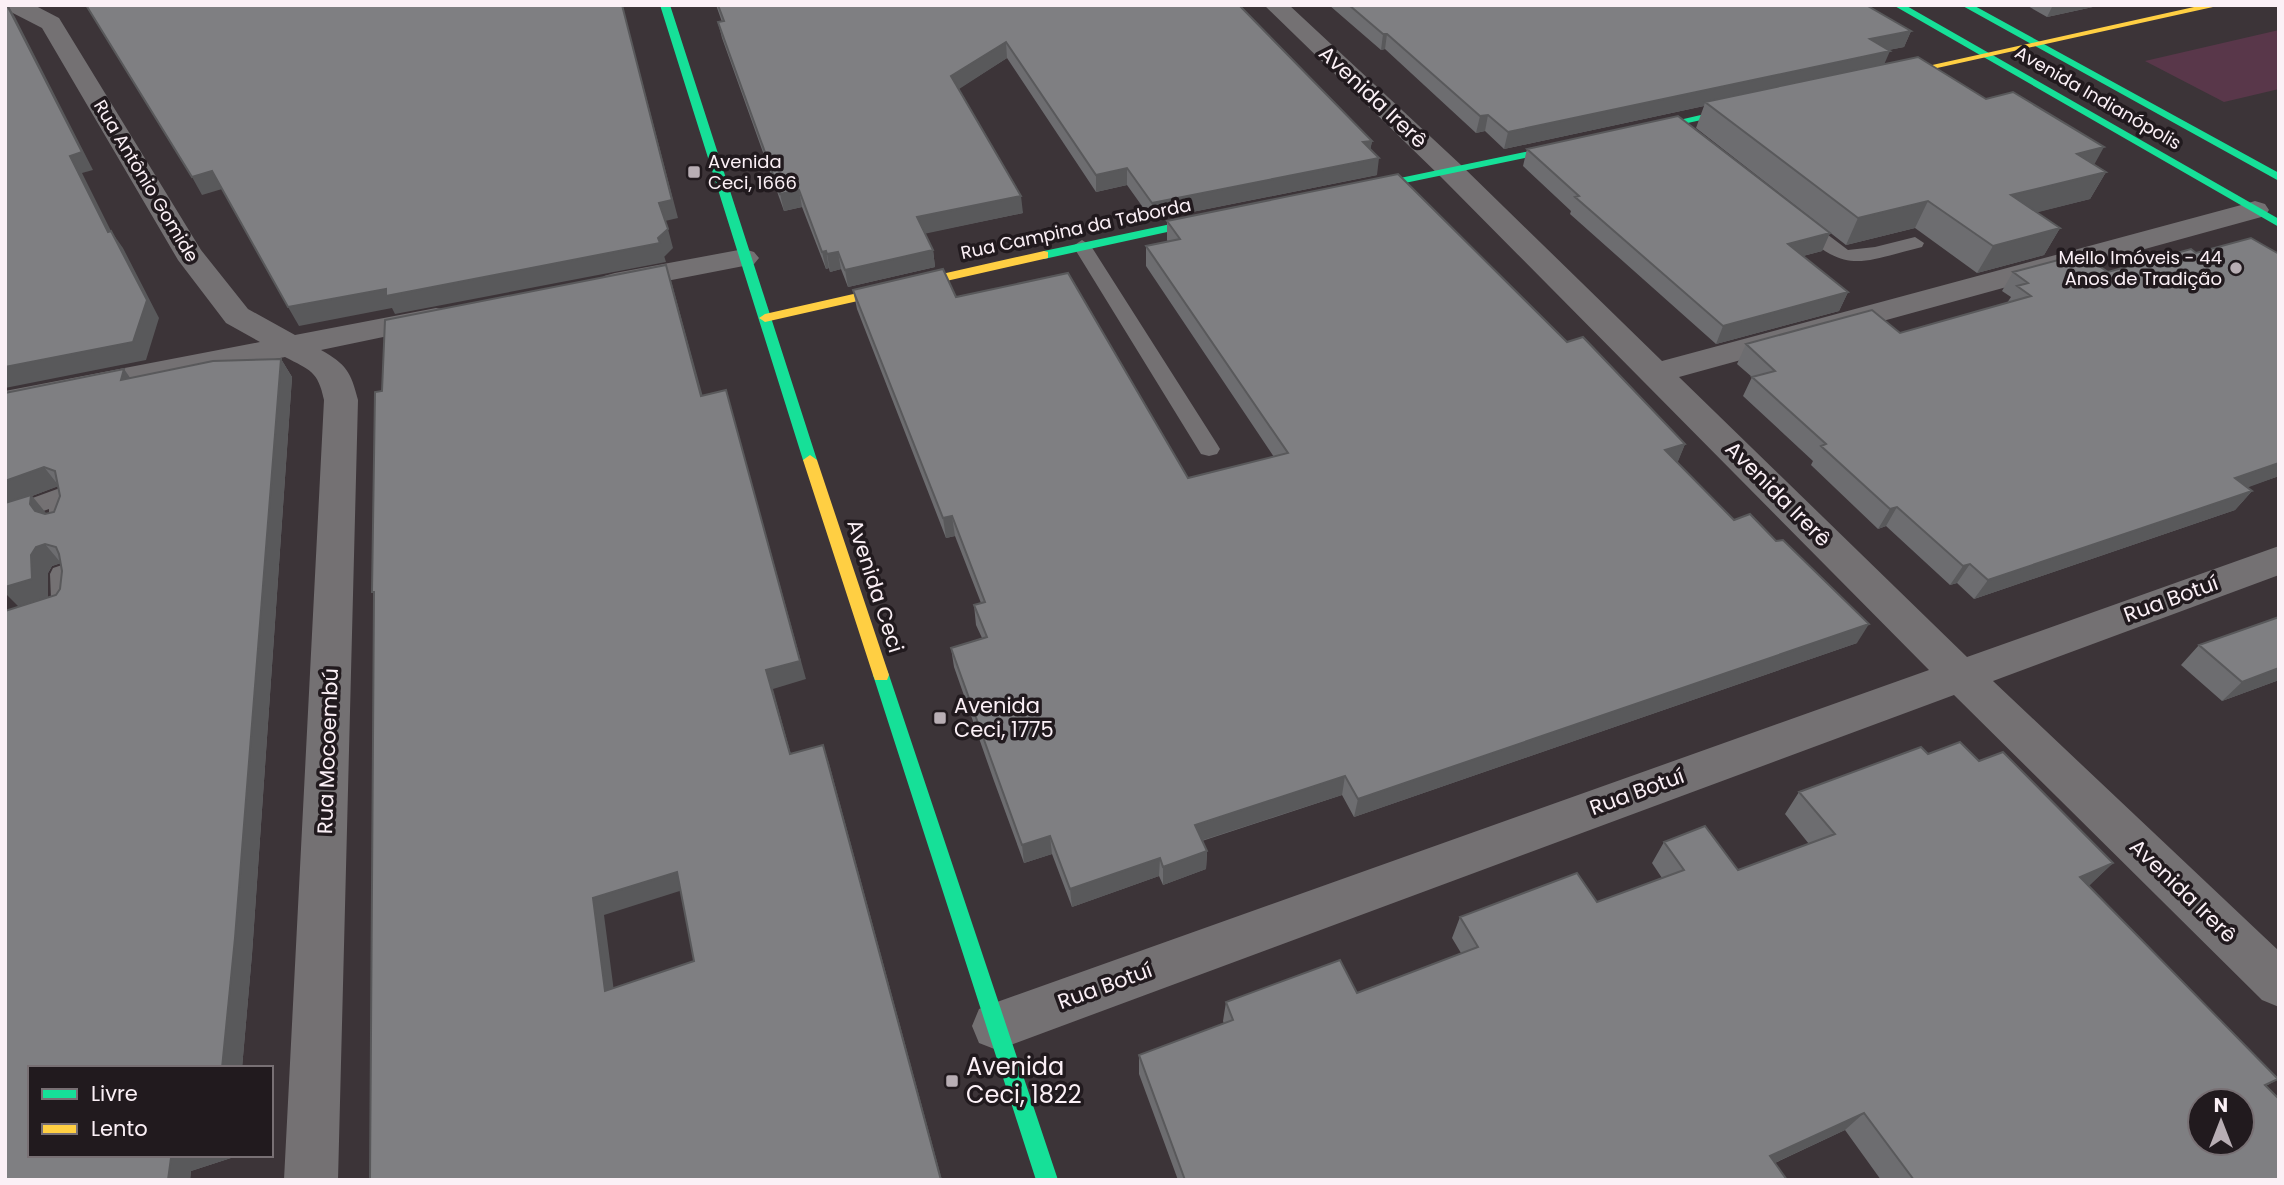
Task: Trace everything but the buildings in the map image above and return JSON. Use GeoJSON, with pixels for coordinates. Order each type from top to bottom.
{"type":"FeatureCollection","features":[{"type":"Feature","properties":{"kind":"street","name":"Rua Antônio Gomide"},"geometry":{"type":"LineString","coordinates":[[15,5],[51,23],[188,254],[237,316],[292,347]]}},
{"type":"Feature","properties":{"kind":"street","name":"Avenida Ceci"},"geometry":{"type":"LineString","coordinates":[[665,5],[744,258],[1047,1180]]}},
{"type":"Feature","properties":{"kind":"street","name":"Avenida Irerê"},"geometry":{"type":"LineString","coordinates":[[1275,5],[1451,171],[1960,675],[2279,984]]}},
{"type":"Feature","properties":{"kind":"street","name":"Avenida Indianópolis"},"geometry":{"type":"LineString","coordinates":[[1898,5],[2267,217]]}},
{"type":"Feature","properties":{"kind":"street","name":"Avenida Indianópolis"},"geometry":{"type":"LineString","coordinates":[[1966,5],[2279,178]]}},
{"type":"Feature","properties":{"kind":"street"},"geometry":{"type":"LineString","coordinates":[[1862,82],[2217,5]]}},
{"type":"Feature","properties":{"kind":"street"},"geometry":{"type":"LineString","coordinates":[[1622,134],[1768,102]]}},
{"type":"Feature","properties":{"kind":"street"},"geometry":{"type":"LineString","coordinates":[[1342,193],[1595,140]]}},
{"type":"Feature","properties":{"kind":"street","name":"Rua Campina da Taborda"},"geometry":{"type":"LineString","coordinates":[[765,318],[1082,246],[1233,215]]}},
{"type":"Feature","properties":{"kind":"street"},"geometry":{"type":"LineString","coordinates":[[1656,373],[2267,217]]}},
{"type":"Feature","properties":{"kind":"street"},"geometry":{"type":"LineString","coordinates":[[587,288],[744,258]]}},
{"type":"Feature","properties":{"kind":"street"},"geometry":{"type":"LineString","coordinates":[[5,402],[468,311]]}},
{"type":"Feature","properties":{"kind":"street","name":"Rua Mocoembú"},"geometry":{"type":"LineString","coordinates":[[292,347],[326,366],[336,377],[341,400],[311,1180]]}},
{"type":"Feature","properties":{"kind":"street","name":"Rua Botuí"},"geometry":{"type":"LineString","coordinates":[[997,1026],[2279,560]]}},
{"type":"Feature","properties":{"kind":"lane"},"geometry":{"type":"LineString","coordinates":[[1674,123],[1690,135]]}},
{"type":"Feature","properties":{"kind":"lane"},"geometry":{"type":"LineString","coordinates":[[1782,208],[1845,255],[1855,256],[1915,243]]}},
{"type":"Feature","properties":{"kind":"lane"},"geometry":{"type":"LineString","coordinates":[[1082,246],[1209,449]]}},
{"type":"Feature","properties":{"kind":"lane"},"geometry":{"type":"LineString","coordinates":[[5,517],[60,496],[61,522]]}},
{"type":"Feature","properties":{"kind":"lane"},"geometry":{"type":"LineString","coordinates":[[5,623],[62,604],[62,574]]}},
{"type":"Feature","properties":{"kind":"shaded area"},"geometry":{"type":"Polygon","coordinates":[[[2279,30],[2279,89],[2224,102],[2145,61],[2279,30]]]}},
{"type":"Feature","properties":{"kind":"traffic: fast"},"geometry":{"type":"LineString","coordinates":[[665,5],[810,460]]}},
{"type":"Feature","properties":{"kind":"traffic: fast"},"geometry":{"type":"LineString","coordinates":[[1898,5],[2279,224]]}},
{"type":"Feature","properties":{"kind":"traffic: fast"},"geometry":{"type":"LineString","coordinates":[[1966,5],[2279,178]]}},
{"type":"Feature","properties":{"kind":"traffic: fast"},"geometry":{"type":"LineString","coordinates":[[1633,132],[1752,106]]}},
{"type":"Feature","properties":{"kind":"traffic: fast"},"geometry":{"type":"LineString","coordinates":[[1352,191],[1578,144]]}},
{"type":"Feature","properties":{"kind":"traffic: fast"},"geometry":{"type":"LineString","coordinates":[[1044,255],[1218,218]]}},
{"type":"Feature","properties":{"kind":"traffic: fast"},"geometry":{"type":"LineString","coordinates":[[881,675],[1047,1180]]}},
{"type":"Feature","properties":{"kind":"traffic: slow"},"geometry":{"type":"LineString","coordinates":[[1883,77],[2217,5]]}},
{"type":"Feature","properties":{"kind":"traffic: slow"},"geometry":{"type":"LineString","coordinates":[[765,318],[1044,255]]}},
{"type":"Feature","properties":{"kind":"traffic: slow"},"geometry":{"type":"LineString","coordinates":[[810,460],[881,675]]}},
{"type":"Feature","properties":{"kind":"place","name":"Avenida Ceci, 1666"},"geometry":{"type":"Point","coordinates":[694,172]}},
{"type":"Feature","properties":{"kind":"place","name":"Mello Imóveis - 44 Anos de Tradição"},"geometry":{"type":"Point","coordinates":[2236,268]}},
{"type":"Feature","properties":{"kind":"place","name":"Avenida Ceci, 1775"},"geometry":{"type":"Point","coordinates":[940,718]}},
{"type":"Feature","properties":{"kind":"place","name":"Avenida Ceci, 1822"},"geometry":{"type":"Point","coordinates":[952,1081]}}]}
